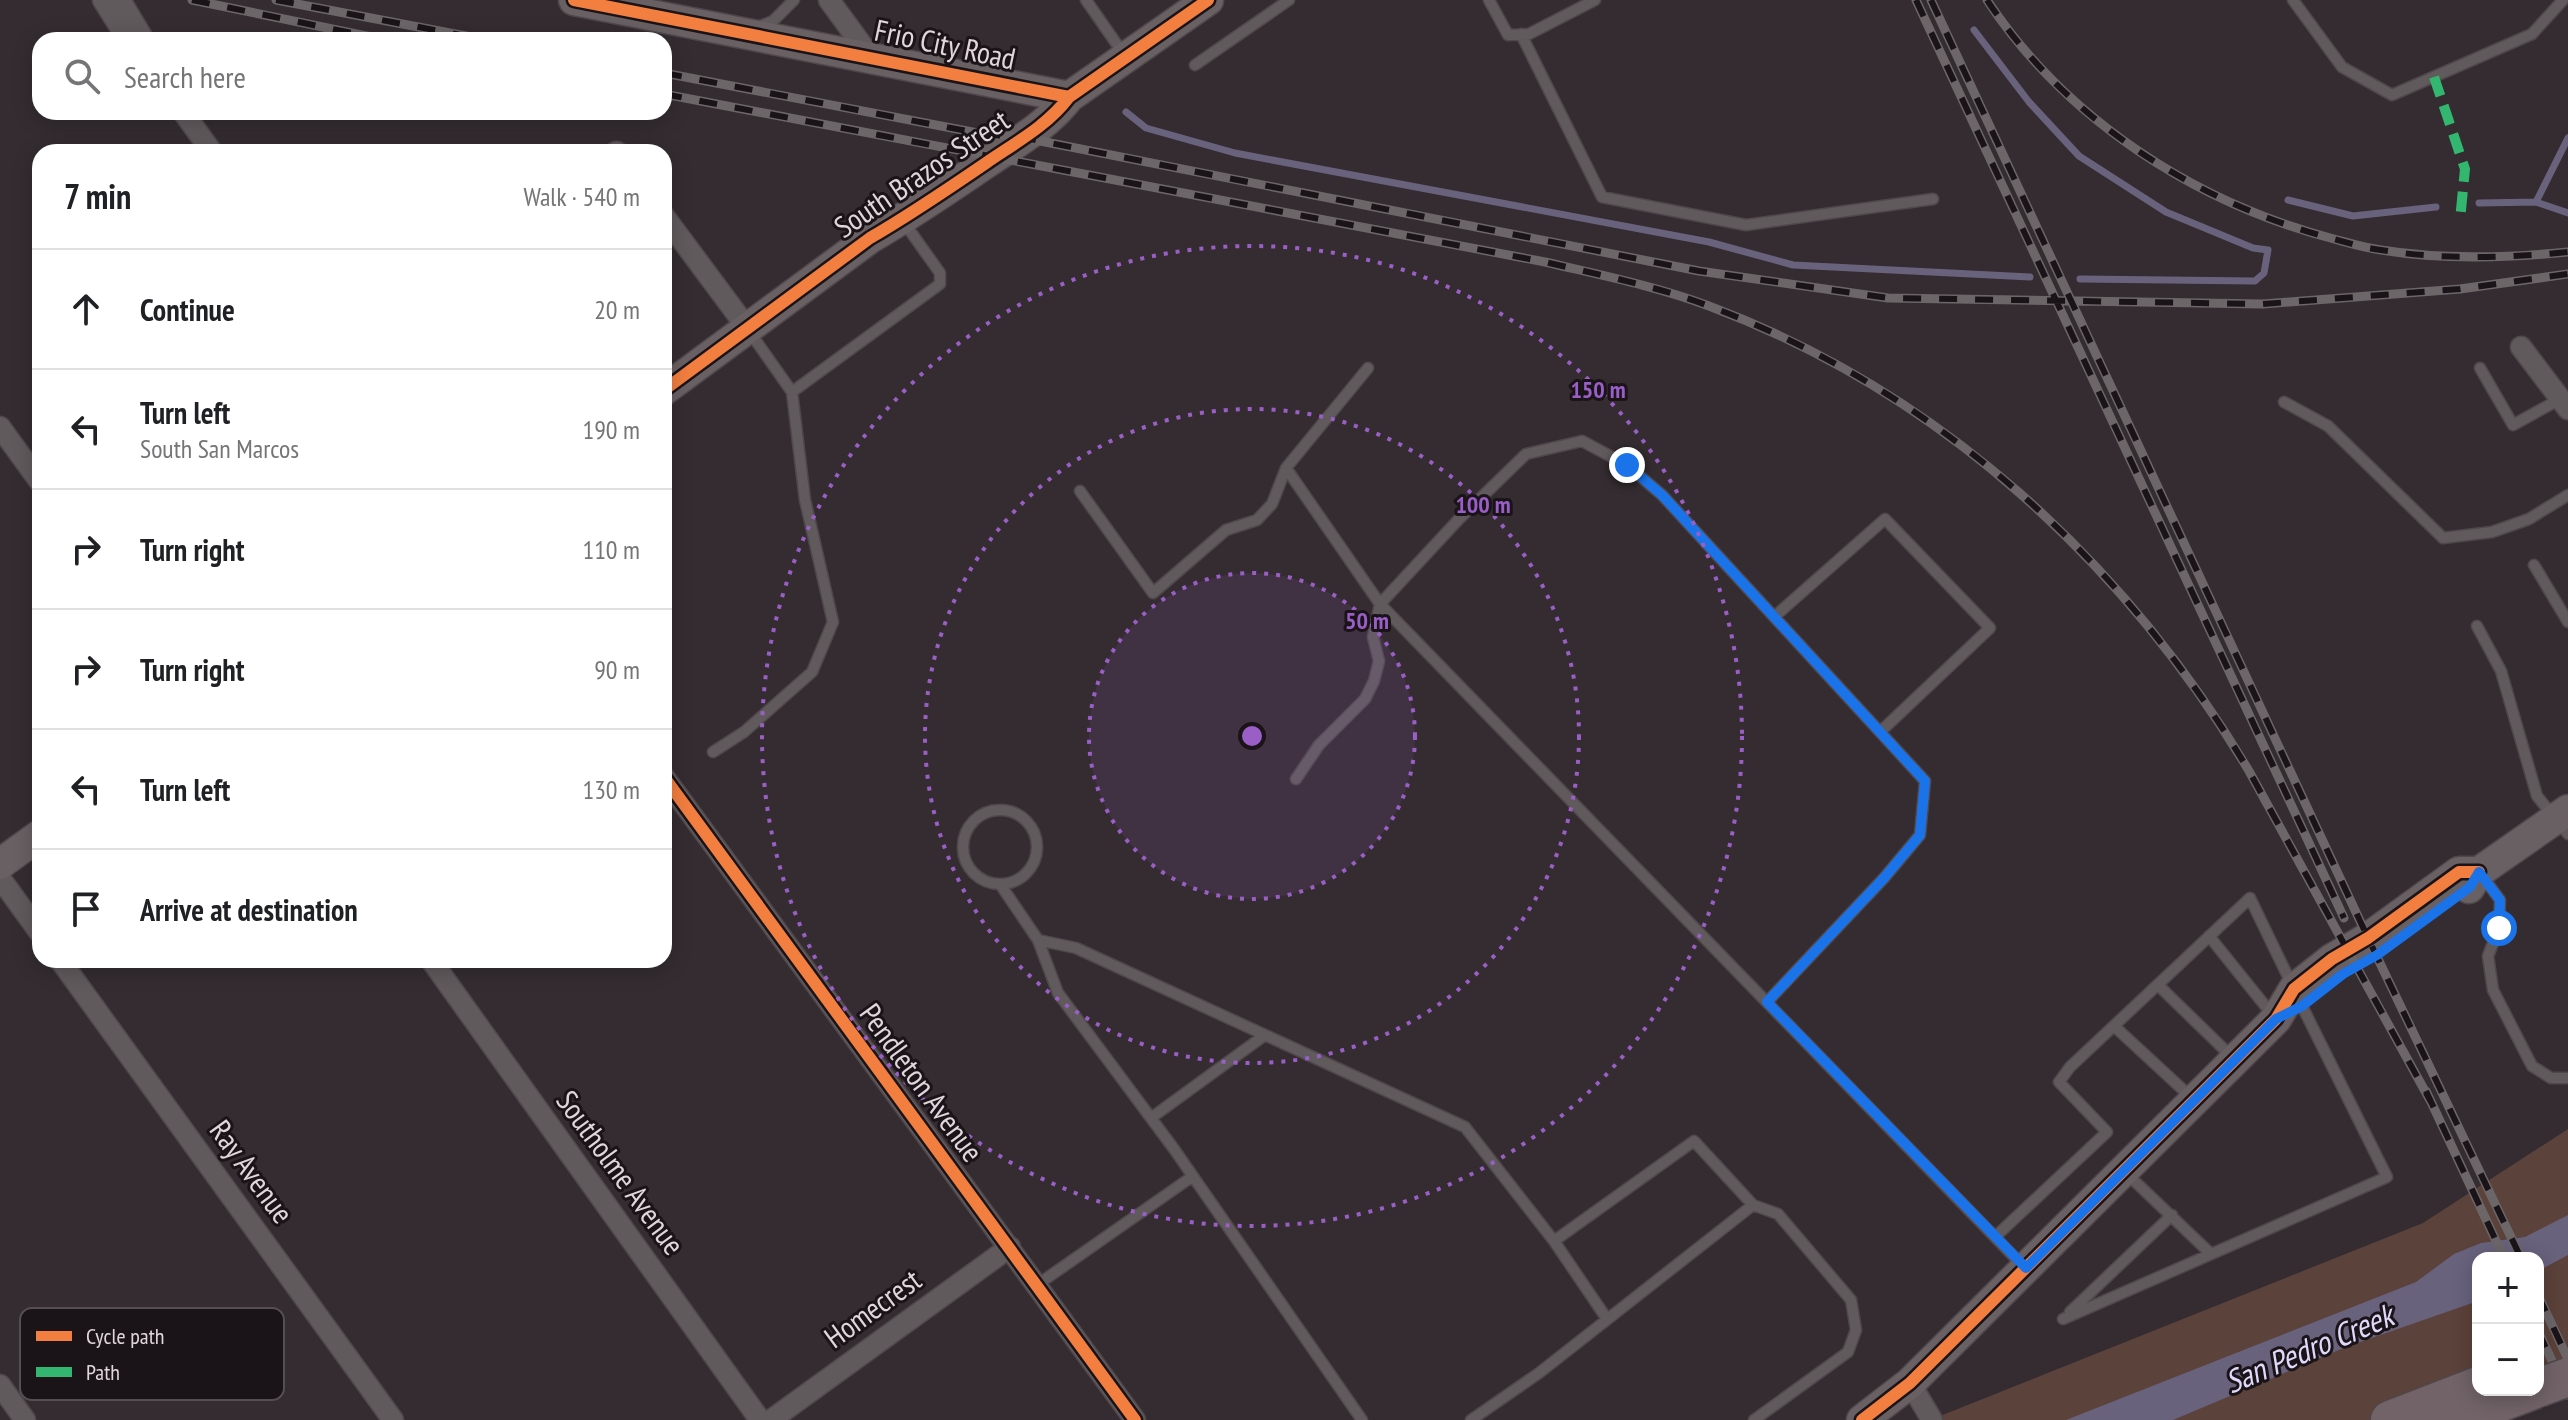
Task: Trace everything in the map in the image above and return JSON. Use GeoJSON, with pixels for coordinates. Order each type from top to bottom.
{"type":"FeatureCollection","features":[{"type":"Feature","properties":{"kind":"highway"},"geometry":{"type":"LineString","coordinates":[[2544,1368],[2568,1362]]}},
{"type":"Feature","properties":{"kind":"highway"},"geometry":{"type":"LineString","coordinates":[[2544,1386],[2568,1377]]}},
{"type":"Feature","properties":{"kind":"highway"},"geometry":{"type":"LineString","coordinates":[[2390,1420],[2472,1388]]}},
{"type":"Feature","properties":{"kind":"highway"},"geometry":{"type":"LineString","coordinates":[[2455,1420],[2518,1396]]}},
{"type":"Feature","properties":{"kind":"street"},"geometry":{"type":"LineString","coordinates":[[103,0],[123,32]]}},
{"type":"Feature","properties":{"kind":"street"},"geometry":{"type":"LineString","coordinates":[[120,0],[139,32]]}},
{"type":"Feature","properties":{"kind":"street","name":"Frio City Road"},"geometry":{"type":"LineString","coordinates":[[574,0],[1069,97]]}},
{"type":"Feature","properties":{"kind":"street"},"geometry":{"type":"LineString","coordinates":[[829,0],[870,56]]}},
{"type":"Feature","properties":{"kind":"street","name":"South Brazos Street"},"geometry":{"type":"LineString","coordinates":[[672,384],[870,238],[1025,138],[1057,112],[1069,97],[1208,0]]}},
{"type":"Feature","properties":{"kind":"street","name":"South Brazos Street"},"geometry":{"type":"LineString","coordinates":[[870,238],[902,203],[1000,135],[1037,105],[1069,97]]}},
{"type":"Feature","properties":{"kind":"street"},"geometry":{"type":"LineString","coordinates":[[189,120],[206,144]]}},
{"type":"Feature","properties":{"kind":"street"},"geometry":{"type":"LineString","coordinates":[[672,227],[748,329]]}},
{"type":"Feature","properties":{"kind":"street"},"geometry":{"type":"LineString","coordinates":[[2521,347],[2564,404]]}},
{"type":"Feature","properties":{"kind":"street"},"geometry":{"type":"LineString","coordinates":[[0,427],[32,471]]}},
{"type":"Feature","properties":{"kind":"street","name":"Pendleton Avenue"},"geometry":{"type":"LineString","coordinates":[[672,788],[1135,1420]]}},
{"type":"Feature","properties":{"kind":"street"},"geometry":{"type":"LineString","coordinates":[[1862,1420],[1910,1383],[2291,1004],[2332,959],[2368,938],[2459,872],[2479,872],[2564,821]]}},
{"type":"Feature","properties":{"kind":"street"},"geometry":{"type":"LineString","coordinates":[[0,864],[32,841]]}},
{"type":"Feature","properties":{"kind":"street"},"geometry":{"type":"LineString","coordinates":[[0,878],[32,922]]}},
{"type":"Feature","properties":{"kind":"street","name":"Ray Avenue"},"geometry":{"type":"LineString","coordinates":[[66,968],[393,1420]]}},
{"type":"Feature","properties":{"kind":"street","name":"Southolme Avenue"},"geometry":{"type":"LineString","coordinates":[[437,968],[760,1420]]}},
{"type":"Feature","properties":{"kind":"street","name":"Homecrest"},"geometry":{"type":"LineString","coordinates":[[771,1420],[1010,1247]]}},
{"type":"Feature","properties":{"kind":"street"},"geometry":{"type":"LineString","coordinates":[[1910,1383],[1929,1415]]}},
{"type":"Feature","properties":{"kind":"street"},"geometry":{"type":"LineString","coordinates":[[0,1385],[25,1420]]}},
{"type":"Feature","properties":{"kind":"lane"},"geometry":{"type":"LineString","coordinates":[[745,33],[773,21],[794,0]]}},
{"type":"Feature","properties":{"kind":"lane"},"geometry":{"type":"LineString","coordinates":[[1086,0],[1126,58]]}},
{"type":"Feature","properties":{"kind":"lane"},"geometry":{"type":"LineString","coordinates":[[1195,65],[1289,0]]}},
{"type":"Feature","properties":{"kind":"lane"},"geometry":{"type":"LineString","coordinates":[[1489,0],[1508,35],[1529,34],[1595,0]]}},
{"type":"Feature","properties":{"kind":"lane"},"geometry":{"type":"LineString","coordinates":[[2293,0],[2342,67],[2392,95],[2532,34],[2563,0]]}},
{"type":"Feature","properties":{"kind":"lane"},"geometry":{"type":"LineString","coordinates":[[1521,34],[1602,197],[1746,225],[1933,199]]}},
{"type":"Feature","properties":{"kind":"lane"},"geometry":{"type":"LineString","coordinates":[[792,392],[940,284],[940,273],[902,220]]}},
{"type":"Feature","properties":{"kind":"lane"},"geometry":{"type":"LineString","coordinates":[[713,752],[744,732],[812,672],[833,622],[805,500],[792,392],[748,329]]}},
{"type":"Feature","properties":{"kind":"lane"},"geometry":{"type":"LineString","coordinates":[[1080,491],[1153,593],[1226,530],[1257,520],[1272,504],[1286,468],[1368,368]]}},
{"type":"Feature","properties":{"kind":"lane"},"geometry":{"type":"LineString","coordinates":[[2480,368],[2513,425],[2564,404]]}},
{"type":"Feature","properties":{"kind":"lane"},"geometry":{"type":"LineString","coordinates":[[2284,402],[2328,426],[2443,538],[2492,532],[2529,519],[2568,495]]}},
{"type":"Feature","properties":{"kind":"lane"},"geometry":{"type":"LineString","coordinates":[[1296,779],[1319,745],[1365,699],[1374,681],[1379,661],[1373,637],[1380,604],[1459,519],[1526,454],[1582,441],[1627,465],[1662,495],[1925,781],[1920,835],[1884,878],[1767,1002]]}},
{"type":"Feature","properties":{"kind":"lane"},"geometry":{"type":"LineString","coordinates":[[1286,468],[1380,604],[2026,1268]]}},
{"type":"Feature","properties":{"kind":"lane"},"geometry":{"type":"LineString","coordinates":[[1774,617],[1885,519],[1990,628],[1880,732]]}},
{"type":"Feature","properties":{"kind":"lane"},"geometry":{"type":"LineString","coordinates":[[2534,565],[2568,622]]}},
{"type":"Feature","properties":{"kind":"lane"},"geometry":{"type":"LineString","coordinates":[[2477,626],[2501,671],[2537,796],[2564,821]]}},
{"type":"Feature","properties":{"kind":"lane"},"geometry":{"type":"LineString","coordinates":[[1000,884],[1011,882],[1030,868],[1037,846],[1029,824],[1009,811],[998,810],[985,812],[967,829],[963,854],[968,866],[976,876],[1000,884],[1038,940],[1058,993],[1193,1176],[1362,1420]]}},
{"type":"Feature","properties":{"kind":"lane"},"geometry":{"type":"LineString","coordinates":[[2479,872],[2500,900],[2499,928],[2488,956],[2493,990],[2532,1066],[2551,1078],[2568,1078]]}},
{"type":"Feature","properties":{"kind":"lane"},"geometry":{"type":"LineString","coordinates":[[1995,1237],[2107,1132],[2059,1082],[2070,1067],[2250,898],[2291,1004],[2387,1177],[2063,1319],[2172,1215]]}},
{"type":"Feature","properties":{"kind":"lane"},"geometry":{"type":"LineString","coordinates":[[2209,936],[2291,1004]]}},
{"type":"Feature","properties":{"kind":"lane"},"geometry":{"type":"LineString","coordinates":[[1038,940],[1076,948],[1465,1127],[1554,1241],[1607,1319]]}},
{"type":"Feature","properties":{"kind":"lane"},"geometry":{"type":"LineString","coordinates":[[2158,985],[2235,1060]]}},
{"type":"Feature","properties":{"kind":"lane"},"geometry":{"type":"LineString","coordinates":[[2114,1026],[2194,1100]]}},
{"type":"Feature","properties":{"kind":"lane"},"geometry":{"type":"LineString","coordinates":[[1151,1118],[1265,1035]]}},
{"type":"Feature","properties":{"kind":"lane"},"geometry":{"type":"LineString","coordinates":[[1554,1241],[1694,1141],[1753,1205],[1778,1214],[1851,1300],[1856,1330],[1848,1352],[1754,1420]]}},
{"type":"Feature","properties":{"kind":"lane"},"geometry":{"type":"LineString","coordinates":[[2123,1171],[2211,1254]]}},
{"type":"Feature","properties":{"kind":"lane"},"geometry":{"type":"LineString","coordinates":[[1037,1285],[1193,1176]]}},
{"type":"Feature","properties":{"kind":"lane"},"geometry":{"type":"LineString","coordinates":[[1471,1420],[1539,1373],[1753,1205]]}},
{"type":"Feature","properties":{"kind":"shaded area"},"geometry":{"type":"Polygon","coordinates":[[[2568,1129],[2568,1396],[2504,1420],[1930,1420],[2423,1223],[2568,1129]]]}},
{"type":"Feature","properties":{"kind":"water","name":"San Pedro Creek"},"geometry":{"type":"Polygon","coordinates":[[[2568,1215],[2568,1255],[2544,1268],[2544,1252],[2472,1252],[2472,1303],[2346,1347],[2173,1420],[2066,1420],[2416,1282],[2454,1254],[2481,1243],[2525,1237],[2568,1215]]]}},
{"type":"Feature","properties":{"kind":"waterway"},"geometry":{"type":"LineString","coordinates":[[1974,30],[2029,102],[2079,156],[2166,212],[2253,248],[2268,250],[2264,273],[2255,281],[2080,279]]}},
{"type":"Feature","properties":{"kind":"waterway"},"geometry":{"type":"LineString","coordinates":[[1126,112],[1146,128],[1235,153],[1709,242],[1793,265],[2030,277]]}},
{"type":"Feature","properties":{"kind":"waterway"},"geometry":{"type":"LineString","coordinates":[[2536,202],[2568,138]]}},
{"type":"Feature","properties":{"kind":"waterway"},"geometry":{"type":"LineString","coordinates":[[2288,200],[2353,216],[2436,207]]}},
{"type":"Feature","properties":{"kind":"waterway"},"geometry":{"type":"LineString","coordinates":[[2479,203],[2536,202],[2568,213]]}},
{"type":"Feature","properties":{"kind":"railway"},"geometry":{"type":"LineString","coordinates":[[192,0],[347,32]]}},
{"type":"Feature","properties":{"kind":"railway"},"geometry":{"type":"LineString","coordinates":[[276,0],[445,32]]}},
{"type":"Feature","properties":{"kind":"railway"},"geometry":{"type":"LineString","coordinates":[[1916,0],[2344,918]]}},
{"type":"Feature","properties":{"kind":"railway"},"geometry":{"type":"LineString","coordinates":[[1931,0],[2368,938],[2518,1252]]}},
{"type":"Feature","properties":{"kind":"railway"},"geometry":{"type":"LineString","coordinates":[[1987,0],[2019,43],[2055,83],[2095,119],[2138,151],[2184,179],[2233,203],[2283,223],[2381,250],[2474,257],[2568,252]]}},
{"type":"Feature","properties":{"kind":"railway"},"geometry":{"type":"LineString","coordinates":[[672,75],[983,134],[1025,138],[1699,271],[1888,298],[2263,304],[2460,289],[2568,274]]}},
{"type":"Feature","properties":{"kind":"railway"},"geometry":{"type":"LineString","coordinates":[[672,96],[1607,276],[1709,306],[1793,342],[1873,385],[1948,436],[2018,492],[2084,554],[2144,622],[2199,694],[2249,771],[2431,1102]]}},
{"type":"Feature","properties":{"kind":"railway"},"geometry":{"type":"LineString","coordinates":[[2426,1091],[2501,1252]]}},
{"type":"Feature","properties":{"kind":"railway"},"geometry":{"type":"LineString","coordinates":[[2544,1308],[2568,1359]]}},
{"type":"Feature","properties":{"kind":"railway"},"geometry":{"type":"LineString","coordinates":[[2544,1344],[2568,1395]]}},
{"type":"Feature","properties":{"kind":"marked path"},"geometry":{"type":"LineString","coordinates":[[2434,77],[2465,169],[2460,220]]}},
{"type":"Feature","properties":{"kind":"cycle path"},"geometry":{"type":"LineString","coordinates":[[574,0],[1069,97]]}},
{"type":"Feature","properties":{"kind":"cycle path"},"geometry":{"type":"LineString","coordinates":[[672,384],[870,238],[1030,133],[1051,117],[1069,97],[1208,0]]}},
{"type":"Feature","properties":{"kind":"cycle path"},"geometry":{"type":"LineString","coordinates":[[672,788],[1135,1420]]}},
{"type":"Feature","properties":{"kind":"cycle path"},"geometry":{"type":"LineString","coordinates":[[1862,1420],[1910,1383],[2276,1019],[2294,989],[2332,959],[2368,938],[2459,872],[2479,872]]}},
{"type":"Feature","properties":{"kind":"route"},"geometry":{"type":"LineString","coordinates":[[1627,465],[1662,495],[1925,781],[1920,835],[1884,878],[1767,1002],[2026,1268],[2276,1019],[2302,1006],[2343,974],[2377,955],[2470,887],[2479,872],[2500,900],[2499,928]]}}]}
